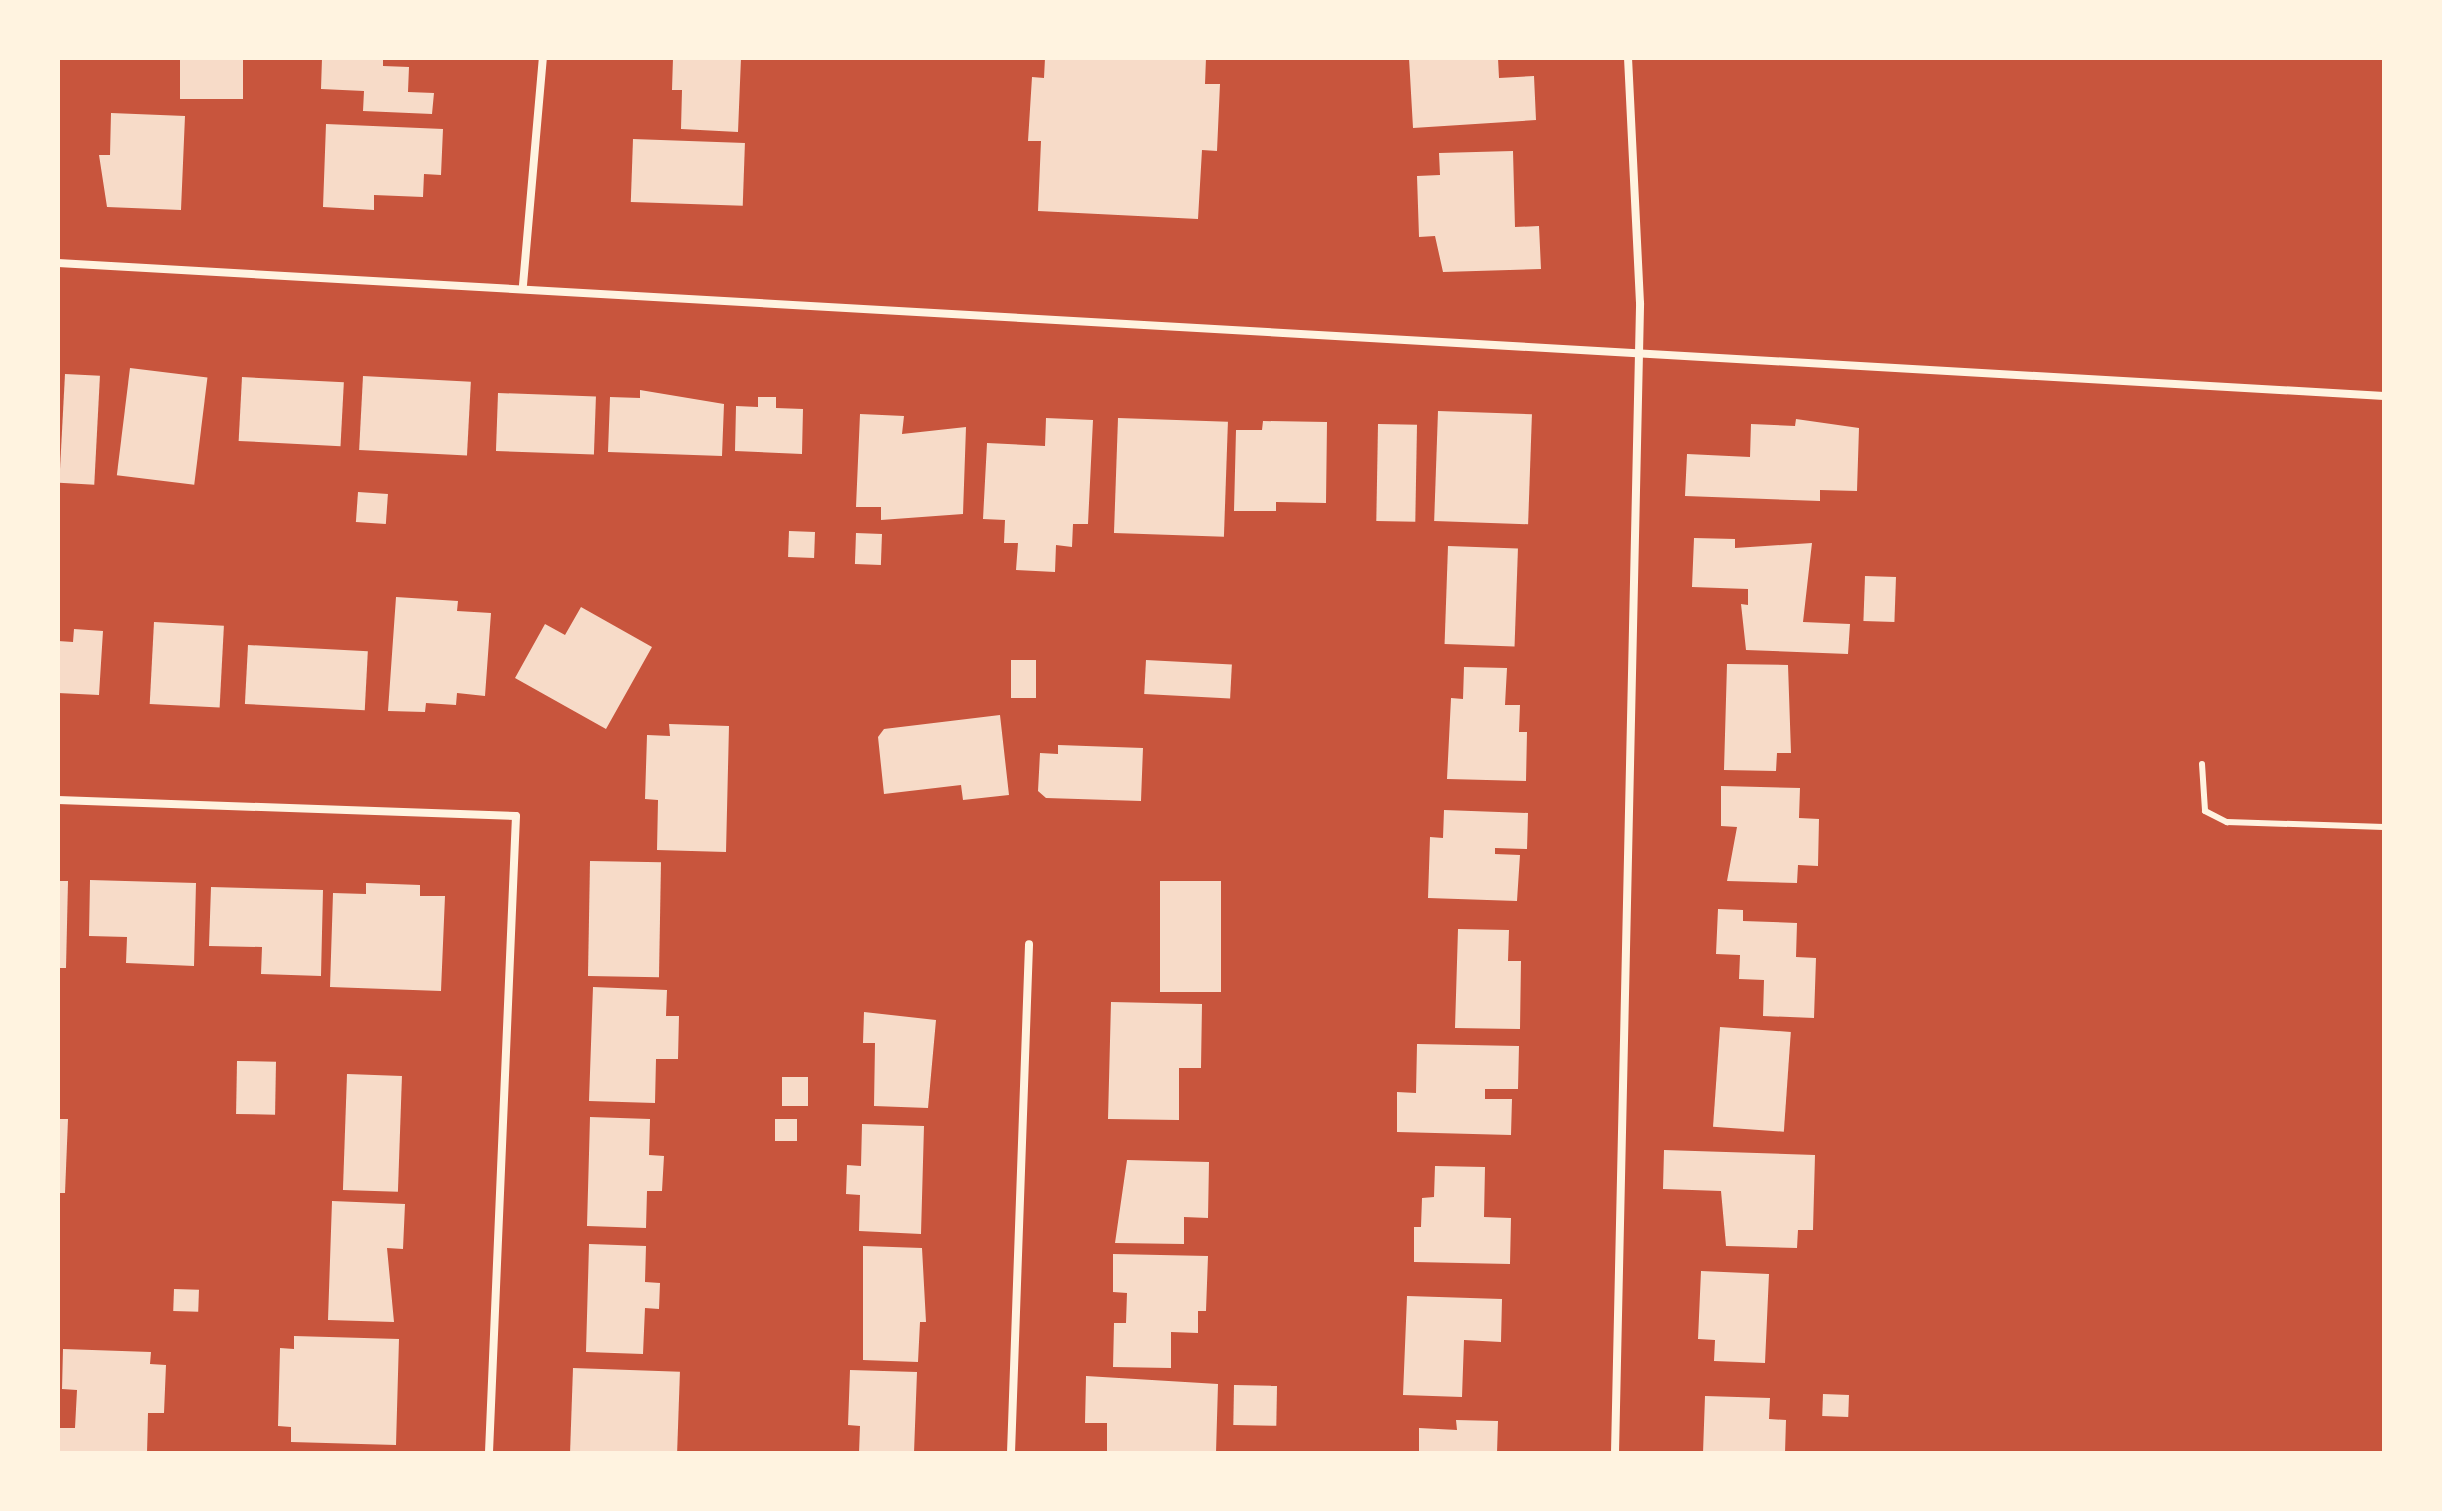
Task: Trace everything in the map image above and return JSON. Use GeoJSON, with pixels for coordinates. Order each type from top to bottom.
{"type":"FeatureCollection","features":[{"type":"Feature","properties":{"kind":"street"},"geometry":{"type":"LineString","coordinates":[[523,285],[543,58]]}},
{"type":"Feature","properties":{"kind":"street"},"geometry":{"type":"LineString","coordinates":[[1615,1453],[1638,354],[1628,58]]}},
{"type":"Feature","properties":{"kind":"street"},"geometry":{"type":"LineString","coordinates":[[58,263],[523,285],[1638,354],[2384,396]]}},
{"type":"Feature","properties":{"kind":"street"},"geometry":{"type":"LineString","coordinates":[[58,800],[516,816],[489,1453]]}},
{"type":"Feature","properties":{"kind":"street"},"geometry":{"type":"LineString","coordinates":[[1011,1453],[1029,944]]}},
{"type":"Feature","properties":{"kind":"lane"},"geometry":{"type":"LineString","coordinates":[[2202,764],[2205,811],[2227,822],[2384,827]]}},
{"type":"Feature","properties":{"kind":"building"},"geometry":{"type":"Polygon","coordinates":[[[180,58],[243,58],[243,99],[180,99],[180,58]]]}},
{"type":"Feature","properties":{"kind":"building"},"geometry":{"type":"Polygon","coordinates":[[[322,58],[383,58],[383,66],[409,67],[408,92],[434,93],[432,114],[363,111],[364,91],[321,89],[322,58]]]}},
{"type":"Feature","properties":{"kind":"building"},"geometry":{"type":"Polygon","coordinates":[[[673,58],[741,58],[738,132],[681,129],[682,90],[672,90],[673,58]]]}},
{"type":"Feature","properties":{"kind":"building"},"geometry":{"type":"Polygon","coordinates":[[[1045,58],[1206,58],[1205,84],[1220,84],[1217,151],[1202,150],[1198,219],[1038,211],[1041,141],[1028,141],[1032,77],[1044,78],[1045,58]]]}},
{"type":"Feature","properties":{"kind":"building"},"geometry":{"type":"Polygon","coordinates":[[[1409,58],[1498,58],[1499,78],[1534,76],[1536,120],[1413,128],[1409,58]]]}},
{"type":"Feature","properties":{"kind":"building"},"geometry":{"type":"Polygon","coordinates":[[[111,113],[185,116],[181,210],[107,207],[99,155],[110,155],[111,113]]]}},
{"type":"Feature","properties":{"kind":"building"},"geometry":{"type":"Polygon","coordinates":[[[326,124],[443,129],[441,175],[424,174],[423,197],[374,195],[374,210],[323,207],[326,124]]]}},
{"type":"Feature","properties":{"kind":"building"},"geometry":{"type":"Polygon","coordinates":[[[633,139],[745,143],[743,206],[631,202],[633,139]]]}},
{"type":"Feature","properties":{"kind":"building"},"geometry":{"type":"Polygon","coordinates":[[[1513,151],[1515,227],[1539,226],[1541,269],[1443,272],[1435,236],[1419,237],[1417,176],[1440,175],[1439,153],[1513,151]]]}},
{"type":"Feature","properties":{"kind":"building"},"geometry":{"type":"Polygon","coordinates":[[[130,368],[207,378],[194,485],[117,475],[130,368]]]}},
{"type":"Feature","properties":{"kind":"building"},"geometry":{"type":"Polygon","coordinates":[[[65,374],[100,376],[94,485],[59,483],[65,374]]]}},
{"type":"Feature","properties":{"kind":"building"},"geometry":{"type":"Polygon","coordinates":[[[363,376],[471,382],[467,456],[359,450],[363,376]]]}},
{"type":"Feature","properties":{"kind":"building"},"geometry":{"type":"Polygon","coordinates":[[[242,377],[344,382],[341,446],[239,441],[242,377]]]}},
{"type":"Feature","properties":{"kind":"building"},"geometry":{"type":"Polygon","coordinates":[[[640,390],[724,404],[722,456],[608,452],[610,397],[640,398],[640,390]]]}},
{"type":"Feature","properties":{"kind":"building"},"geometry":{"type":"Polygon","coordinates":[[[498,393],[596,396],[594,454],[496,451],[498,393]]]}},
{"type":"Feature","properties":{"kind":"building"},"geometry":{"type":"Polygon","coordinates":[[[758,397],[776,397],[776,408],[803,409],[802,454],[735,451],[736,406],[758,407],[758,397]]]}},
{"type":"Feature","properties":{"kind":"building"},"geometry":{"type":"Polygon","coordinates":[[[1438,411],[1532,414],[1528,524],[1434,521],[1438,411]]]}},
{"type":"Feature","properties":{"kind":"building"},"geometry":{"type":"Polygon","coordinates":[[[860,414],[904,416],[902,434],[966,427],[963,514],[881,520],[881,507],[856,507],[860,414]]]}},
{"type":"Feature","properties":{"kind":"building"},"geometry":{"type":"Polygon","coordinates":[[[1046,418],[1093,420],[1088,524],[1073,524],[1072,547],[1056,545],[1055,572],[1016,570],[1018,543],[1004,543],[1005,520],[983,519],[987,443],[1045,446],[1046,418]]]}},
{"type":"Feature","properties":{"kind":"building"},"geometry":{"type":"Polygon","coordinates":[[[1118,418],[1228,422],[1224,537],[1114,533],[1118,418]]]}},
{"type":"Feature","properties":{"kind":"building"},"geometry":{"type":"Polygon","coordinates":[[[1796,419],[1859,428],[1857,491],[1820,490],[1820,501],[1685,496],[1687,454],[1750,457],[1751,424],[1795,426],[1796,419]]]}},
{"type":"Feature","properties":{"kind":"building"},"geometry":{"type":"Polygon","coordinates":[[[1263,421],[1327,422],[1326,503],[1276,502],[1276,511],[1234,511],[1236,430],[1262,430],[1263,421]]]}},
{"type":"Feature","properties":{"kind":"building"},"geometry":{"type":"Polygon","coordinates":[[[1378,424],[1417,425],[1415,522],[1376,521],[1378,424]]]}},
{"type":"Feature","properties":{"kind":"building"},"geometry":{"type":"Polygon","coordinates":[[[358,492],[388,494],[386,524],[356,522],[358,492]]]}},
{"type":"Feature","properties":{"kind":"building"},"geometry":{"type":"Polygon","coordinates":[[[789,531],[815,532],[814,558],[788,557],[789,531]]]}},
{"type":"Feature","properties":{"kind":"building"},"geometry":{"type":"Polygon","coordinates":[[[856,533],[882,534],[881,565],[855,564],[856,533]]]}},
{"type":"Feature","properties":{"kind":"building"},"geometry":{"type":"Polygon","coordinates":[[[1694,538],[1735,539],[1735,548],[1812,543],[1803,622],[1850,624],[1848,654],[1746,650],[1741,604],[1748,605],[1748,589],[1692,587],[1694,538]]]}},
{"type":"Feature","properties":{"kind":"building"},"geometry":{"type":"Polygon","coordinates":[[[1448,546],[1518,548],[1515,646],[1445,644],[1448,546]]]}},
{"type":"Feature","properties":{"kind":"building"},"geometry":{"type":"Polygon","coordinates":[[[1865,576],[1896,577],[1894,622],[1863,621],[1865,576]]]}},
{"type":"Feature","properties":{"kind":"building"},"geometry":{"type":"Polygon","coordinates":[[[396,597],[458,601],[457,611],[491,613],[485,696],[457,693],[456,705],[426,703],[425,712],[388,711],[396,597]]]}},
{"type":"Feature","properties":{"kind":"building"},"geometry":{"type":"Polygon","coordinates":[[[581,607],[652,647],[606,729],[515,678],[545,624],[565,635],[581,607]]]}},
{"type":"Feature","properties":{"kind":"building"},"geometry":{"type":"Polygon","coordinates":[[[154,622],[224,626],[220,708],[150,704],[154,622]]]}},
{"type":"Feature","properties":{"kind":"building"},"geometry":{"type":"Polygon","coordinates":[[[74,629],[103,631],[99,695],[58,693],[58,641],[73,642],[74,629]]]}},
{"type":"Feature","properties":{"kind":"building"},"geometry":{"type":"Polygon","coordinates":[[[248,645],[368,651],[365,710],[245,704],[248,645]]]}},
{"type":"Feature","properties":{"kind":"building"},"geometry":{"type":"Polygon","coordinates":[[[1011,660],[1036,660],[1036,698],[1011,698],[1011,660]]]}},
{"type":"Feature","properties":{"kind":"building"},"geometry":{"type":"Polygon","coordinates":[[[1146,660],[1232,665],[1230,698],[1144,694],[1146,660]]]}},
{"type":"Feature","properties":{"kind":"building"},"geometry":{"type":"Polygon","coordinates":[[[1727,664],[1788,665],[1791,753],[1777,753],[1776,771],[1724,770],[1727,664]]]}},
{"type":"Feature","properties":{"kind":"building"},"geometry":{"type":"Polygon","coordinates":[[[1464,667],[1507,668],[1505,705],[1520,705],[1519,732],[1527,732],[1526,781],[1447,779],[1451,698],[1463,699],[1464,667]]]}},
{"type":"Feature","properties":{"kind":"building"},"geometry":{"type":"Polygon","coordinates":[[[1000,715],[1009,795],[963,800],[961,785],[884,794],[878,737],[884,729],[1000,715]]]}},
{"type":"Feature","properties":{"kind":"building"},"geometry":{"type":"Polygon","coordinates":[[[669,724],[729,726],[726,852],[657,850],[658,800],[645,799],[647,735],[670,736],[669,724]]]}},
{"type":"Feature","properties":{"kind":"building"},"geometry":{"type":"Polygon","coordinates":[[[1058,745],[1143,748],[1141,801],[1046,798],[1038,791],[1040,753],[1058,754],[1058,745]]]}},
{"type":"Feature","properties":{"kind":"building"},"geometry":{"type":"Polygon","coordinates":[[[1721,786],[1800,788],[1799,818],[1819,819],[1818,866],[1798,865],[1797,883],[1727,881],[1737,827],[1721,826],[1721,786]]]}},
{"type":"Feature","properties":{"kind":"building"},"geometry":{"type":"Polygon","coordinates":[[[1444,810],[1528,813],[1527,849],[1495,848],[1495,854],[1520,855],[1517,901],[1428,898],[1430,837],[1443,838],[1444,810]]]}},
{"type":"Feature","properties":{"kind":"building"},"geometry":{"type":"Polygon","coordinates":[[[590,861],[661,862],[659,977],[588,976],[590,861]]]}},
{"type":"Feature","properties":{"kind":"building"},"geometry":{"type":"Polygon","coordinates":[[[90,880],[196,883],[194,966],[126,963],[127,937],[89,936],[90,880]]]}},
{"type":"Feature","properties":{"kind":"building"},"geometry":{"type":"Polygon","coordinates":[[[58,881],[68,881],[66,968],[58,968],[58,881]]]}},
{"type":"Feature","properties":{"kind":"building"},"geometry":{"type":"Polygon","coordinates":[[[1160,881],[1221,881],[1221,992],[1160,992],[1160,881]]]}},
{"type":"Feature","properties":{"kind":"building"},"geometry":{"type":"Polygon","coordinates":[[[366,883],[420,885],[420,896],[445,896],[441,991],[330,987],[333,893],[366,894],[366,883]]]}},
{"type":"Feature","properties":{"kind":"building"},"geometry":{"type":"Polygon","coordinates":[[[211,887],[323,890],[321,976],[261,974],[262,947],[209,946],[211,887]]]}},
{"type":"Feature","properties":{"kind":"building"},"geometry":{"type":"Polygon","coordinates":[[[1718,909],[1743,910],[1743,921],[1797,923],[1796,957],[1816,958],[1814,1018],[1763,1016],[1764,980],[1739,979],[1740,955],[1716,954],[1718,909]]]}},
{"type":"Feature","properties":{"kind":"building"},"geometry":{"type":"Polygon","coordinates":[[[1458,929],[1509,930],[1508,961],[1521,961],[1520,1029],[1455,1028],[1458,929]]]}},
{"type":"Feature","properties":{"kind":"building"},"geometry":{"type":"Polygon","coordinates":[[[593,987],[667,990],[666,1016],[679,1016],[678,1059],[656,1059],[655,1103],[589,1101],[593,987]]]}},
{"type":"Feature","properties":{"kind":"building"},"geometry":{"type":"Polygon","coordinates":[[[1111,1002],[1202,1004],[1201,1068],[1179,1068],[1179,1120],[1108,1119],[1111,1002]]]}},
{"type":"Feature","properties":{"kind":"building"},"geometry":{"type":"Polygon","coordinates":[[[864,1012],[936,1020],[928,1108],[874,1106],[875,1043],[863,1043],[864,1012]]]}},
{"type":"Feature","properties":{"kind":"building"},"geometry":{"type":"Polygon","coordinates":[[[1720,1027],[1791,1032],[1784,1132],[1713,1127],[1720,1027]]]}},
{"type":"Feature","properties":{"kind":"building"},"geometry":{"type":"Polygon","coordinates":[[[1417,1044],[1519,1046],[1518,1089],[1485,1089],[1485,1099],[1512,1099],[1511,1135],[1397,1132],[1397,1092],[1416,1093],[1417,1044]]]}},
{"type":"Feature","properties":{"kind":"building"},"geometry":{"type":"Polygon","coordinates":[[[237,1061],[276,1062],[275,1115],[236,1114],[237,1061]]]}},
{"type":"Feature","properties":{"kind":"building"},"geometry":{"type":"Polygon","coordinates":[[[347,1074],[402,1076],[398,1192],[343,1190],[347,1074]]]}},
{"type":"Feature","properties":{"kind":"building"},"geometry":{"type":"Polygon","coordinates":[[[782,1077],[808,1077],[808,1106],[782,1106],[782,1077]]]}},
{"type":"Feature","properties":{"kind":"building"},"geometry":{"type":"Polygon","coordinates":[[[590,1117],[650,1119],[649,1155],[664,1156],[662,1191],[647,1191],[646,1228],[587,1226],[590,1117]]]}},
{"type":"Feature","properties":{"kind":"building"},"geometry":{"type":"Polygon","coordinates":[[[58,1119],[68,1119],[65,1193],[58,1193],[58,1119]]]}},
{"type":"Feature","properties":{"kind":"building"},"geometry":{"type":"Polygon","coordinates":[[[775,1119],[797,1119],[797,1141],[775,1141],[775,1119]]]}},
{"type":"Feature","properties":{"kind":"building"},"geometry":{"type":"Polygon","coordinates":[[[862,1124],[924,1126],[921,1234],[859,1231],[860,1195],[846,1194],[847,1165],[861,1166],[862,1124]]]}},
{"type":"Feature","properties":{"kind":"building"},"geometry":{"type":"Polygon","coordinates":[[[1664,1150],[1815,1155],[1813,1230],[1798,1230],[1797,1248],[1726,1246],[1721,1191],[1663,1189],[1664,1150]]]}},
{"type":"Feature","properties":{"kind":"building"},"geometry":{"type":"Polygon","coordinates":[[[1127,1160],[1209,1162],[1208,1218],[1184,1217],[1184,1244],[1115,1243],[1127,1160]]]}},
{"type":"Feature","properties":{"kind":"building"},"geometry":{"type":"Polygon","coordinates":[[[1435,1166],[1485,1167],[1484,1217],[1511,1218],[1510,1264],[1414,1262],[1414,1227],[1421,1227],[1422,1198],[1434,1197],[1435,1166]]]}},
{"type":"Feature","properties":{"kind":"building"},"geometry":{"type":"Polygon","coordinates":[[[332,1201],[405,1204],[403,1249],[387,1248],[394,1322],[328,1320],[332,1201]]]}},
{"type":"Feature","properties":{"kind":"building"},"geometry":{"type":"Polygon","coordinates":[[[589,1244],[646,1246],[645,1282],[660,1283],[659,1309],[645,1308],[643,1354],[586,1352],[589,1244]]]}},
{"type":"Feature","properties":{"kind":"building"},"geometry":{"type":"Polygon","coordinates":[[[863,1246],[922,1248],[926,1322],[920,1322],[918,1362],[863,1360],[863,1246]]]}},
{"type":"Feature","properties":{"kind":"building"},"geometry":{"type":"Polygon","coordinates":[[[1113,1254],[1208,1256],[1206,1311],[1198,1311],[1198,1333],[1171,1332],[1171,1368],[1113,1367],[1114,1323],[1126,1323],[1127,1293],[1113,1292],[1113,1254]]]}},
{"type":"Feature","properties":{"kind":"building"},"geometry":{"type":"Polygon","coordinates":[[[1701,1271],[1769,1274],[1765,1363],[1714,1361],[1715,1340],[1698,1339],[1701,1271]]]}},
{"type":"Feature","properties":{"kind":"building"},"geometry":{"type":"Polygon","coordinates":[[[174,1289],[199,1290],[198,1312],[173,1311],[174,1289]]]}},
{"type":"Feature","properties":{"kind":"building"},"geometry":{"type":"Polygon","coordinates":[[[1407,1296],[1502,1299],[1501,1342],[1464,1340],[1462,1397],[1403,1395],[1407,1296]]]}},
{"type":"Feature","properties":{"kind":"building"},"geometry":{"type":"Polygon","coordinates":[[[294,1336],[399,1339],[396,1445],[291,1442],[291,1427],[278,1426],[280,1348],[294,1349],[294,1336]]]}},
{"type":"Feature","properties":{"kind":"building"},"geometry":{"type":"Polygon","coordinates":[[[63,1349],[151,1352],[150,1364],[166,1365],[164,1413],[148,1413],[147,1453],[59,1453],[60,1428],[75,1428],[77,1390],[62,1389],[63,1349]]]}},
{"type":"Feature","properties":{"kind":"building"},"geometry":{"type":"Polygon","coordinates":[[[573,1368],[680,1372],[677,1453],[570,1453],[573,1368]]]}},
{"type":"Feature","properties":{"kind":"building"},"geometry":{"type":"Polygon","coordinates":[[[850,1370],[917,1372],[914,1453],[859,1453],[860,1426],[848,1425],[850,1370]]]}},
{"type":"Feature","properties":{"kind":"building"},"geometry":{"type":"Polygon","coordinates":[[[1086,1376],[1218,1384],[1216,1453],[1107,1453],[1107,1423],[1085,1423],[1086,1376]]]}},
{"type":"Feature","properties":{"kind":"building"},"geometry":{"type":"Polygon","coordinates":[[[1234,1385],[1277,1386],[1276,1426],[1233,1425],[1234,1385]]]}},
{"type":"Feature","properties":{"kind":"building"},"geometry":{"type":"Polygon","coordinates":[[[1823,1394],[1849,1395],[1848,1417],[1822,1416],[1823,1394]]]}},
{"type":"Feature","properties":{"kind":"building"},"geometry":{"type":"Polygon","coordinates":[[[1705,1396],[1770,1398],[1769,1419],[1786,1420],[1785,1453],[1703,1453],[1705,1396]]]}},
{"type":"Feature","properties":{"kind":"building"},"geometry":{"type":"Polygon","coordinates":[[[1456,1420],[1498,1421],[1497,1453],[1419,1453],[1419,1428],[1457,1430],[1456,1420]]]}}]}
